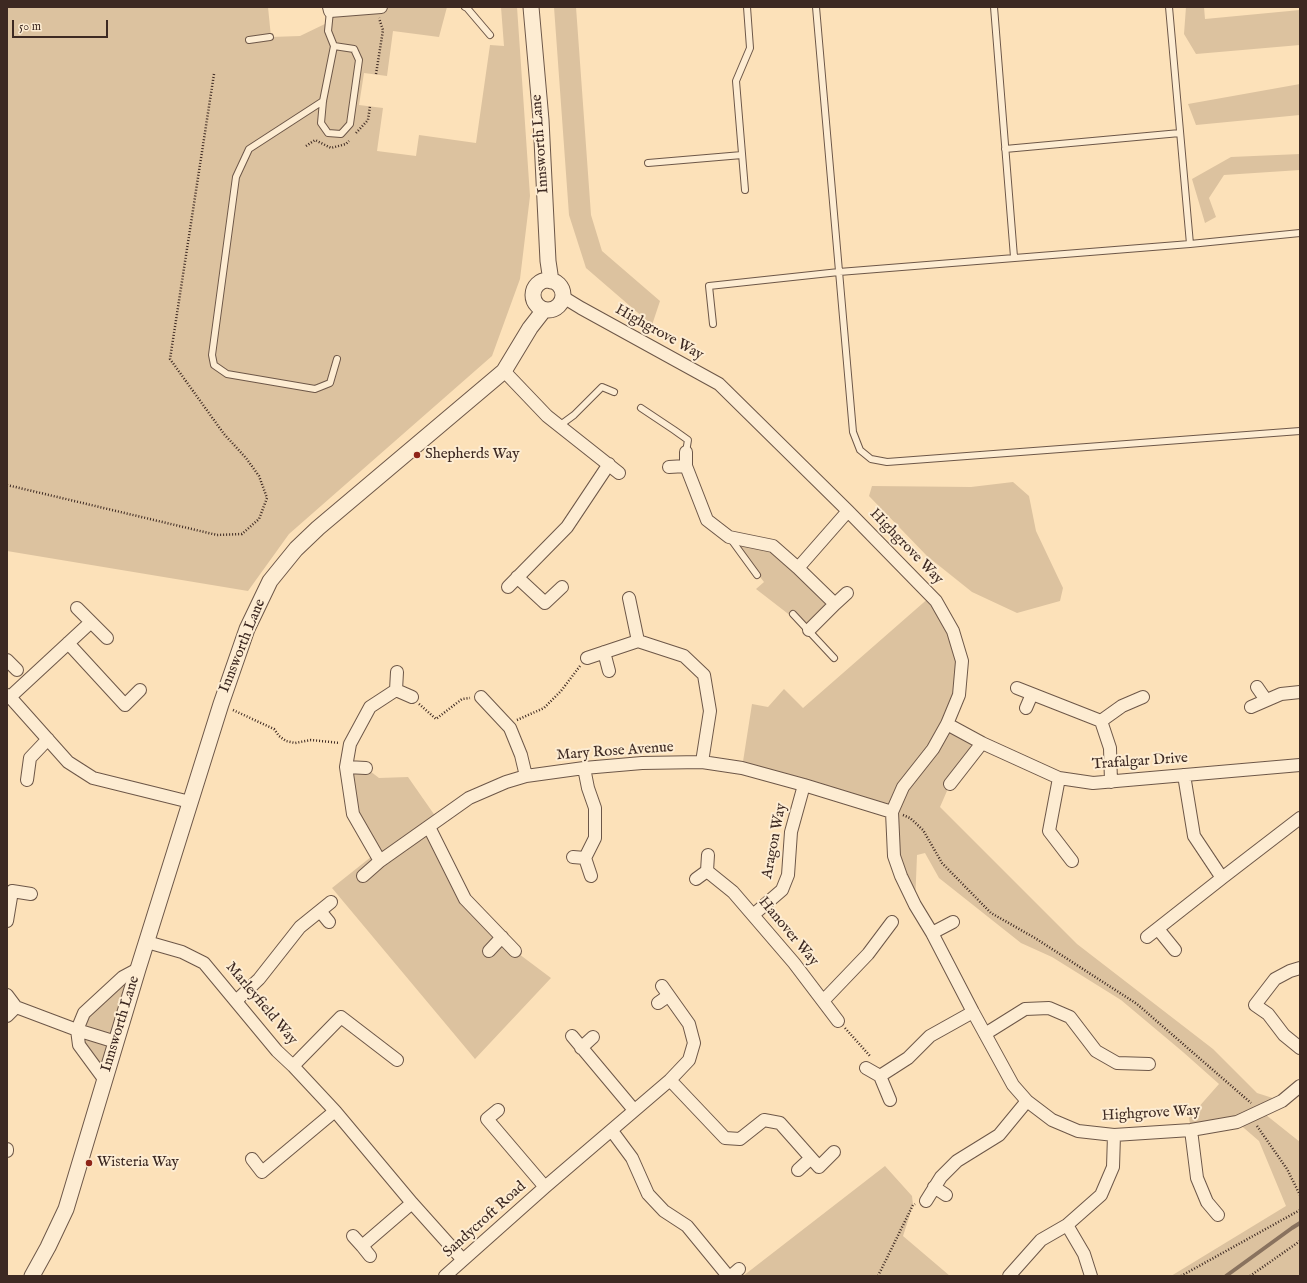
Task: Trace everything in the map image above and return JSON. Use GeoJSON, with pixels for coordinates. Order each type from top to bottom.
{"type":"FeatureCollection","features":[{"type":"Feature","properties":{"kind":"street"},"geometry":{"type":"LineString","coordinates":[[329,9],[377,7]]}},
{"type":"Feature","properties":{"kind":"street","name":"Innsworth Lane"},"geometry":{"type":"LineString","coordinates":[[530,7],[541,120],[548,261],[551,281]]}},
{"type":"Feature","properties":{"kind":"street"},"geometry":{"type":"LineString","coordinates":[[543,281],[551,281],[560,286],[562,291],[561,302],[554,309],[544,310],[536,304],[533,294],[538,284],[543,281]]}},
{"type":"Feature","properties":{"kind":"street","name":"Highgrove Way"},"geometry":{"type":"LineString","coordinates":[[562,297],[719,384],[848,511],[936,601],[953,631],[962,661],[959,695],[947,724],[933,749],[902,787],[892,812],[894,856],[901,876],[915,904],[932,933],[973,1012],[1013,1085],[1027,1101],[1052,1120],[1078,1131],[1114,1135],[1191,1130],[1237,1122],[1282,1101],[1300,1086]]}},
{"type":"Feature","properties":{"kind":"street","name":"Innsworth Lane"},"geometry":{"type":"LineString","coordinates":[[32,1276],[48,1247],[66,1208],[104,1079],[221,704],[247,629],[270,582],[296,549],[318,528],[504,371],[530,328],[544,310]]}},
{"type":"Feature","properties":{"kind":"street"},"geometry":{"type":"LineString","coordinates":[[504,371],[547,416],[619,473]]}},
{"type":"Feature","properties":{"kind":"street"},"geometry":{"type":"LineString","coordinates":[[686,452],[686,466],[707,520],[729,537],[773,546],[836,604]]}},
{"type":"Feature","properties":{"kind":"street"},"geometry":{"type":"LineString","coordinates":[[508,587],[567,527],[609,464]]}},
{"type":"Feature","properties":{"kind":"street"},"geometry":{"type":"LineString","coordinates":[[669,467],[686,466]]}},
{"type":"Feature","properties":{"kind":"street"},"geometry":{"type":"LineString","coordinates":[[798,568],[848,511]]}},
{"type":"Feature","properties":{"kind":"street"},"geometry":{"type":"LineString","coordinates":[[517,577],[545,603],[562,587]]}},
{"type":"Feature","properties":{"kind":"street"},"geometry":{"type":"LineString","coordinates":[[809,630],[847,593]]}},
{"type":"Feature","properties":{"kind":"street"},"geometry":{"type":"LineString","coordinates":[[629,598],[638,641]]}},
{"type":"Feature","properties":{"kind":"street"},"geometry":{"type":"LineString","coordinates":[[77,608],[107,638]]}},
{"type":"Feature","properties":{"kind":"street"},"geometry":{"type":"LineString","coordinates":[[91,622],[8,696],[68,762],[93,778],[190,802]]}},
{"type":"Feature","properties":{"kind":"street"},"geometry":{"type":"LineString","coordinates":[[587,658],[638,641],[684,656],[704,675],[710,712],[702,762]]}},
{"type":"Feature","properties":{"kind":"street"},"geometry":{"type":"LineString","coordinates":[[68,643],[125,705],[140,690]]}},
{"type":"Feature","properties":{"kind":"street"},"geometry":{"type":"LineString","coordinates":[[604,652],[609,671]]}},
{"type":"Feature","properties":{"kind":"street"},"geometry":{"type":"LineString","coordinates":[[7,660],[17,670]]}},
{"type":"Feature","properties":{"kind":"street"},"geometry":{"type":"LineString","coordinates":[[396,690],[397,672]]}},
{"type":"Feature","properties":{"kind":"street"},"geometry":{"type":"LineString","coordinates":[[1257,687],[1266,700]]}},
{"type":"Feature","properties":{"kind":"street"},"geometry":{"type":"LineString","coordinates":[[1017,688],[1101,721]]}},
{"type":"Feature","properties":{"kind":"street"},"geometry":{"type":"LineString","coordinates":[[396,690],[412,697]]}},
{"type":"Feature","properties":{"kind":"street"},"geometry":{"type":"LineString","coordinates":[[380,861],[353,814],[346,767],[350,744],[370,708],[396,690]]}},
{"type":"Feature","properties":{"kind":"street"},"geometry":{"type":"LineString","coordinates":[[1251,707],[1281,694],[1300,692]]}},
{"type":"Feature","properties":{"kind":"street"},"geometry":{"type":"LineString","coordinates":[[1026,708],[1032,694]]}},
{"type":"Feature","properties":{"kind":"street"},"geometry":{"type":"LineString","coordinates":[[481,697],[514,724],[526,776]]}},
{"type":"Feature","properties":{"kind":"street"},"geometry":{"type":"LineString","coordinates":[[1101,721],[1122,706],[1142,697]]}},
{"type":"Feature","properties":{"kind":"street"},"geometry":{"type":"LineString","coordinates":[[1101,721],[1110,748],[1111,782]]}},
{"type":"Feature","properties":{"kind":"street","name":"Trafalgar Drive"},"geometry":{"type":"LineString","coordinates":[[947,724],[982,743],[1060,778],[1093,783],[1300,765]]}},
{"type":"Feature","properties":{"kind":"street"},"geometry":{"type":"LineString","coordinates":[[27,780],[30,758],[48,739]]}},
{"type":"Feature","properties":{"kind":"street"},"geometry":{"type":"LineString","coordinates":[[950,784],[982,743]]}},
{"type":"Feature","properties":{"kind":"street","name":"Mary Rose Avenue"},"geometry":{"type":"LineString","coordinates":[[363,876],[380,861],[469,798],[506,782],[526,776],[584,768],[642,763],[702,762],[742,768],[892,812]]}},
{"type":"Feature","properties":{"kind":"street"},"geometry":{"type":"LineString","coordinates":[[346,767],[366,768]]}},
{"type":"Feature","properties":{"kind":"street"},"geometry":{"type":"LineString","coordinates":[[584,768],[588,788],[595,808],[595,838],[579,857],[591,876]]}},
{"type":"Feature","properties":{"kind":"street"},"geometry":{"type":"LineString","coordinates":[[1184,775],[1194,836],[1222,878]]}},
{"type":"Feature","properties":{"kind":"street"},"geometry":{"type":"LineString","coordinates":[[1060,778],[1049,831],[1072,861]]}},
{"type":"Feature","properties":{"kind":"street","name":"Aragon Way"},"geometry":{"type":"LineString","coordinates":[[753,915],[782,890],[788,875],[791,832],[804,785]]}},
{"type":"Feature","properties":{"kind":"street"},"geometry":{"type":"LineString","coordinates":[[1147,937],[1300,818]]}},
{"type":"Feature","properties":{"kind":"street"},"geometry":{"type":"LineString","coordinates":[[429,827],[464,899],[515,951]]}},
{"type":"Feature","properties":{"kind":"street"},"geometry":{"type":"LineString","coordinates":[[696,878],[707,871],[708,855]]}},
{"type":"Feature","properties":{"kind":"street","name":"Hanover Way"},"geometry":{"type":"LineString","coordinates":[[707,871],[733,892],[794,963],[838,1021]]}},
{"type":"Feature","properties":{"kind":"street"},"geometry":{"type":"LineString","coordinates":[[7,921],[12,891],[30,894]]}},
{"type":"Feature","properties":{"kind":"street"},"geometry":{"type":"LineString","coordinates":[[236,1001],[259,979],[300,927],[331,902]]}},
{"type":"Feature","properties":{"kind":"street"},"geometry":{"type":"LineString","coordinates":[[320,911],[329,922]]}},
{"type":"Feature","properties":{"kind":"street"},"geometry":{"type":"LineString","coordinates":[[823,1001],[868,954],[892,922]]}},
{"type":"Feature","properties":{"kind":"street"},"geometry":{"type":"LineString","coordinates":[[932,933],[953,922]]}},
{"type":"Feature","properties":{"kind":"street"},"geometry":{"type":"LineString","coordinates":[[1158,929],[1175,950]]}},
{"type":"Feature","properties":{"kind":"street"},"geometry":{"type":"LineString","coordinates":[[489,951],[502,937]]}},
{"type":"Feature","properties":{"kind":"street","name":"Marleyfield Way"},"geometry":{"type":"LineString","coordinates":[[147,942],[182,952],[204,962],[277,1051],[335,1111],[412,1203],[463,1260]]}},
{"type":"Feature","properties":{"kind":"street"},"geometry":{"type":"LineString","coordinates":[[1300,968],[1290,971],[1275,980],[1250,1001],[1268,1014],[1284,1035],[1300,1048]]}},
{"type":"Feature","properties":{"kind":"street","name":"Innsworth Lane"},"geometry":{"type":"LineString","coordinates":[[104,1079],[79,1044],[77,1030],[84,1012],[123,977],[138,969]]}},
{"type":"Feature","properties":{"kind":"street","name":"Sandycroft Road"},"geometry":{"type":"LineString","coordinates":[[445,1276],[545,1187],[670,1080],[689,1060],[694,1043],[689,1024],[665,991],[658,1003]]}},
{"type":"Feature","properties":{"kind":"street"},"geometry":{"type":"LineString","coordinates":[[7,995],[16,1007],[77,1030],[116,1042]]}},
{"type":"Feature","properties":{"kind":"street"},"geometry":{"type":"LineString","coordinates":[[7,1016],[16,1007]]}},
{"type":"Feature","properties":{"kind":"street"},"geometry":{"type":"LineString","coordinates":[[985,1034],[1025,1009],[1049,1008],[1070,1017],[1096,1051],[1117,1063],[1149,1064]]}},
{"type":"Feature","properties":{"kind":"street"},"geometry":{"type":"LineString","coordinates":[[880,1076],[908,1058],[930,1036],[973,1012]]}},
{"type":"Feature","properties":{"kind":"street"},"geometry":{"type":"LineString","coordinates":[[293,1066],[341,1017],[397,1060]]}},
{"type":"Feature","properties":{"kind":"street"},"geometry":{"type":"LineString","coordinates":[[572,1036],[634,1110]]}},
{"type":"Feature","properties":{"kind":"street"},"geometry":{"type":"LineString","coordinates":[[581,1048],[593,1037]]}},
{"type":"Feature","properties":{"kind":"street"},"geometry":{"type":"LineString","coordinates":[[866,1068],[880,1076],[890,1100]]}},
{"type":"Feature","properties":{"kind":"street"},"geometry":{"type":"LineString","coordinates":[[670,1080],[725,1138],[740,1139],[764,1120],[780,1123],[819,1167],[834,1152]]}},
{"type":"Feature","properties":{"kind":"street"},"geometry":{"type":"LineString","coordinates":[[926,1201],[941,1177],[957,1161],[999,1135],[1027,1101]]}},
{"type":"Feature","properties":{"kind":"street","name":"Sandycroft Road"},"geometry":{"type":"LineString","coordinates":[[498,1110],[487,1119],[545,1187]]}},
{"type":"Feature","properties":{"kind":"street"},"geometry":{"type":"LineString","coordinates":[[252,1159],[262,1172],[335,1111]]}},
{"type":"Feature","properties":{"kind":"street"},"geometry":{"type":"LineString","coordinates":[[1191,1130],[1197,1178],[1207,1202],[1218,1215]]}},
{"type":"Feature","properties":{"kind":"street"},"geometry":{"type":"LineString","coordinates":[[612,1131],[632,1158],[648,1194],[664,1211],[687,1226],[728,1276]]}},
{"type":"Feature","properties":{"kind":"street"},"geometry":{"type":"LineString","coordinates":[[1009,1276],[1041,1240],[1067,1225],[1102,1195],[1113,1167],[1114,1135]]}},
{"type":"Feature","properties":{"kind":"street"},"geometry":{"type":"LineString","coordinates":[[798,1170],[811,1158]]}},
{"type":"Feature","properties":{"kind":"street"},"geometry":{"type":"LineString","coordinates":[[934,1187],[946,1195]]}},
{"type":"Feature","properties":{"kind":"street"},"geometry":{"type":"LineString","coordinates":[[362,1246],[412,1203]]}},
{"type":"Feature","properties":{"kind":"street"},"geometry":{"type":"LineString","coordinates":[[1067,1225],[1084,1254],[1091,1276]]}},
{"type":"Feature","properties":{"kind":"street"},"geometry":{"type":"LineString","coordinates":[[353,1236],[370,1256]]}},
{"type":"Feature","properties":{"kind":"lane"},"geometry":{"type":"LineString","coordinates":[[464,7],[467,8],[490,35]]}},
{"type":"Feature","properties":{"kind":"lane"},"geometry":{"type":"LineString","coordinates":[[745,190],[736,81],[750,48],[747,7]]}},
{"type":"Feature","properties":{"kind":"lane"},"geometry":{"type":"LineString","coordinates":[[816,7],[853,432],[860,450],[870,459],[888,462],[901,462],[1300,431]]}},
{"type":"Feature","properties":{"kind":"lane"},"geometry":{"type":"LineString","coordinates":[[994,7],[1014,257]]}},
{"type":"Feature","properties":{"kind":"lane"},"geometry":{"type":"LineString","coordinates":[[1169,7],[1190,244]]}},
{"type":"Feature","properties":{"kind":"lane"},"geometry":{"type":"LineString","coordinates":[[329,9],[328,31],[334,46],[323,101],[321,123],[328,133],[341,134],[350,124],[359,60],[354,49],[334,46]]}},
{"type":"Feature","properties":{"kind":"lane"},"geometry":{"type":"LineString","coordinates":[[249,40],[270,37]]}},
{"type":"Feature","properties":{"kind":"lane"},"geometry":{"type":"LineString","coordinates":[[323,101],[249,149],[236,177],[212,356],[214,365],[227,374],[315,389],[330,383],[336,360]]}},
{"type":"Feature","properties":{"kind":"lane"},"geometry":{"type":"LineString","coordinates":[[1005,148],[1180,133]]}},
{"type":"Feature","properties":{"kind":"lane"},"geometry":{"type":"LineString","coordinates":[[648,163],[742,155]]}},
{"type":"Feature","properties":{"kind":"lane"},"geometry":{"type":"LineString","coordinates":[[713,324],[710,286],[839,272],[1190,244],[1300,233]]}},
{"type":"Feature","properties":{"kind":"lane"},"geometry":{"type":"LineString","coordinates":[[559,426],[574,415],[602,386],[614,392]]}},
{"type":"Feature","properties":{"kind":"lane"},"geometry":{"type":"LineString","coordinates":[[641,408],[688,440],[686,452]]}},
{"type":"Feature","properties":{"kind":"lane"},"geometry":{"type":"LineString","coordinates":[[729,537],[757,575]]}},
{"type":"Feature","properties":{"kind":"lane"},"geometry":{"type":"LineString","coordinates":[[793,614],[834,658]]}},
{"type":"Feature","properties":{"kind":"path"},"geometry":{"type":"LineString","coordinates":[[376,74],[383,30],[377,7]]}},
{"type":"Feature","properties":{"kind":"path"},"geometry":{"type":"LineString","coordinates":[[7,485],[217,535],[242,534],[259,520],[267,498],[259,476],[246,458],[224,434],[170,359],[214,74]]}},
{"type":"Feature","properties":{"kind":"path"},"geometry":{"type":"LineString","coordinates":[[514,724],[544,708],[561,691],[587,658]]}},
{"type":"Feature","properties":{"kind":"path"},"geometry":{"type":"LineString","coordinates":[[412,697],[436,719],[462,699],[481,697]]}},
{"type":"Feature","properties":{"kind":"path"},"geometry":{"type":"LineString","coordinates":[[221,704],[274,729],[279,736],[286,741],[295,743],[311,740],[350,744]]}},
{"type":"Feature","properties":{"kind":"path"},"geometry":{"type":"LineString","coordinates":[[892,812],[910,818],[923,830],[942,863],[991,913],[1035,938],[1137,1004],[1255,1113],[1300,1195]]}},
{"type":"Feature","properties":{"kind":"path"},"geometry":{"type":"LineString","coordinates":[[838,1021],[872,1058],[880,1076]]}},
{"type":"Feature","properties":{"kind":"path"},"geometry":{"type":"LineString","coordinates":[[878,1276],[913,1205],[926,1201]]}},
{"type":"Feature","properties":{"kind":"path"},"geometry":{"type":"LineString","coordinates":[[1181,1276],[1300,1210]]}},
{"type":"Feature","properties":{"kind":"path"},"geometry":{"type":"LineString","coordinates":[[1250,1276],[1300,1241]]}},
{"type":"Feature","properties":{"kind":"shaded area"},"geometry":{"type":"Polygon","coordinates":[[[7,7],[268,7],[271,37],[300,36],[329,22],[330,11],[381,7],[447,7],[439,37],[393,31],[387,76],[364,73],[359,105],[383,108],[377,151],[416,156],[419,135],[476,143],[490,45],[504,46],[501,7],[517,7],[530,196],[520,279],[492,356],[289,534],[248,591],[7,551],[7,7]]]}},
{"type":"Feature","properties":{"kind":"shaded area"},"geometry":{"type":"Polygon","coordinates":[[[554,7],[576,7],[591,215],[602,251],[660,301],[652,325],[586,268],[569,215],[554,7]]]}},
{"type":"Feature","properties":{"kind":"shaded area"},"geometry":{"type":"Polygon","coordinates":[[[1186,7],[1204,7],[1205,19],[1300,10],[1300,45],[1196,54],[1184,34],[1186,7]]]}},
{"type":"Feature","properties":{"kind":"shaded area"},"geometry":{"type":"Polygon","coordinates":[[[1300,84],[1300,115],[1196,125],[1188,104],[1300,84]]]}},
{"type":"Feature","properties":{"kind":"shaded area"},"geometry":{"type":"Polygon","coordinates":[[[1300,154],[1300,170],[1224,175],[1209,198],[1216,217],[1205,223],[1192,179],[1231,157],[1300,154]]]}},
{"type":"Feature","properties":{"kind":"shaded area"},"geometry":{"type":"Polygon","coordinates":[[[1013,482],[1029,496],[1036,531],[1063,588],[1060,601],[1017,613],[972,592],[927,556],[869,496],[872,486],[971,487],[1013,482]]]}},
{"type":"Feature","properties":{"kind":"shaded area"},"geometry":{"type":"Polygon","coordinates":[[[729,537],[773,546],[835,604],[809,630],[756,589],[764,582],[729,537]]]}},
{"type":"Feature","properties":{"kind":"shaded area"},"geometry":{"type":"Polygon","coordinates":[[[931,596],[962,661],[947,724],[982,743],[950,784],[940,807],[1077,944],[1213,1049],[1257,1093],[1282,1101],[1261,1111],[1300,1142],[1300,1276],[1171,1276],[1286,1206],[1259,1141],[1237,1122],[1191,1130],[1189,1118],[1219,1084],[1121,1000],[1052,957],[1021,943],[939,878],[925,853],[917,855],[915,905],[901,876],[891,812],[742,768],[752,704],[768,707],[784,689],[803,708],[931,596]]]}},
{"type":"Feature","properties":{"kind":"shaded area"},"geometry":{"type":"Polygon","coordinates":[[[346,767],[366,768],[379,778],[408,777],[438,820],[429,827],[465,899],[515,951],[551,978],[475,1059],[332,888],[376,853],[353,814],[346,767]]]}},
{"type":"Feature","properties":{"kind":"shaded area"},"geometry":{"type":"Polygon","coordinates":[[[138,969],[104,1079],[79,1045],[84,1013],[138,969]]]}},
{"type":"Feature","properties":{"kind":"shaded area"},"geometry":{"type":"Polygon","coordinates":[[[885,1166],[912,1196],[913,1205],[903,1236],[950,1276],[743,1276],[885,1166]]]}},
{"type":"Feature","properties":{"kind":"waterway"},"geometry":{"type":"LineString","coordinates":[[1226,1276],[1300,1223]]}},
{"type":"Feature","properties":{"kind":"place","name":"Shepherds Way"},"geometry":{"type":"Point","coordinates":[417,455]}},
{"type":"Feature","properties":{"kind":"place","name":"Wisteria Way"},"geometry":{"type":"Point","coordinates":[89,1163]}}]}
